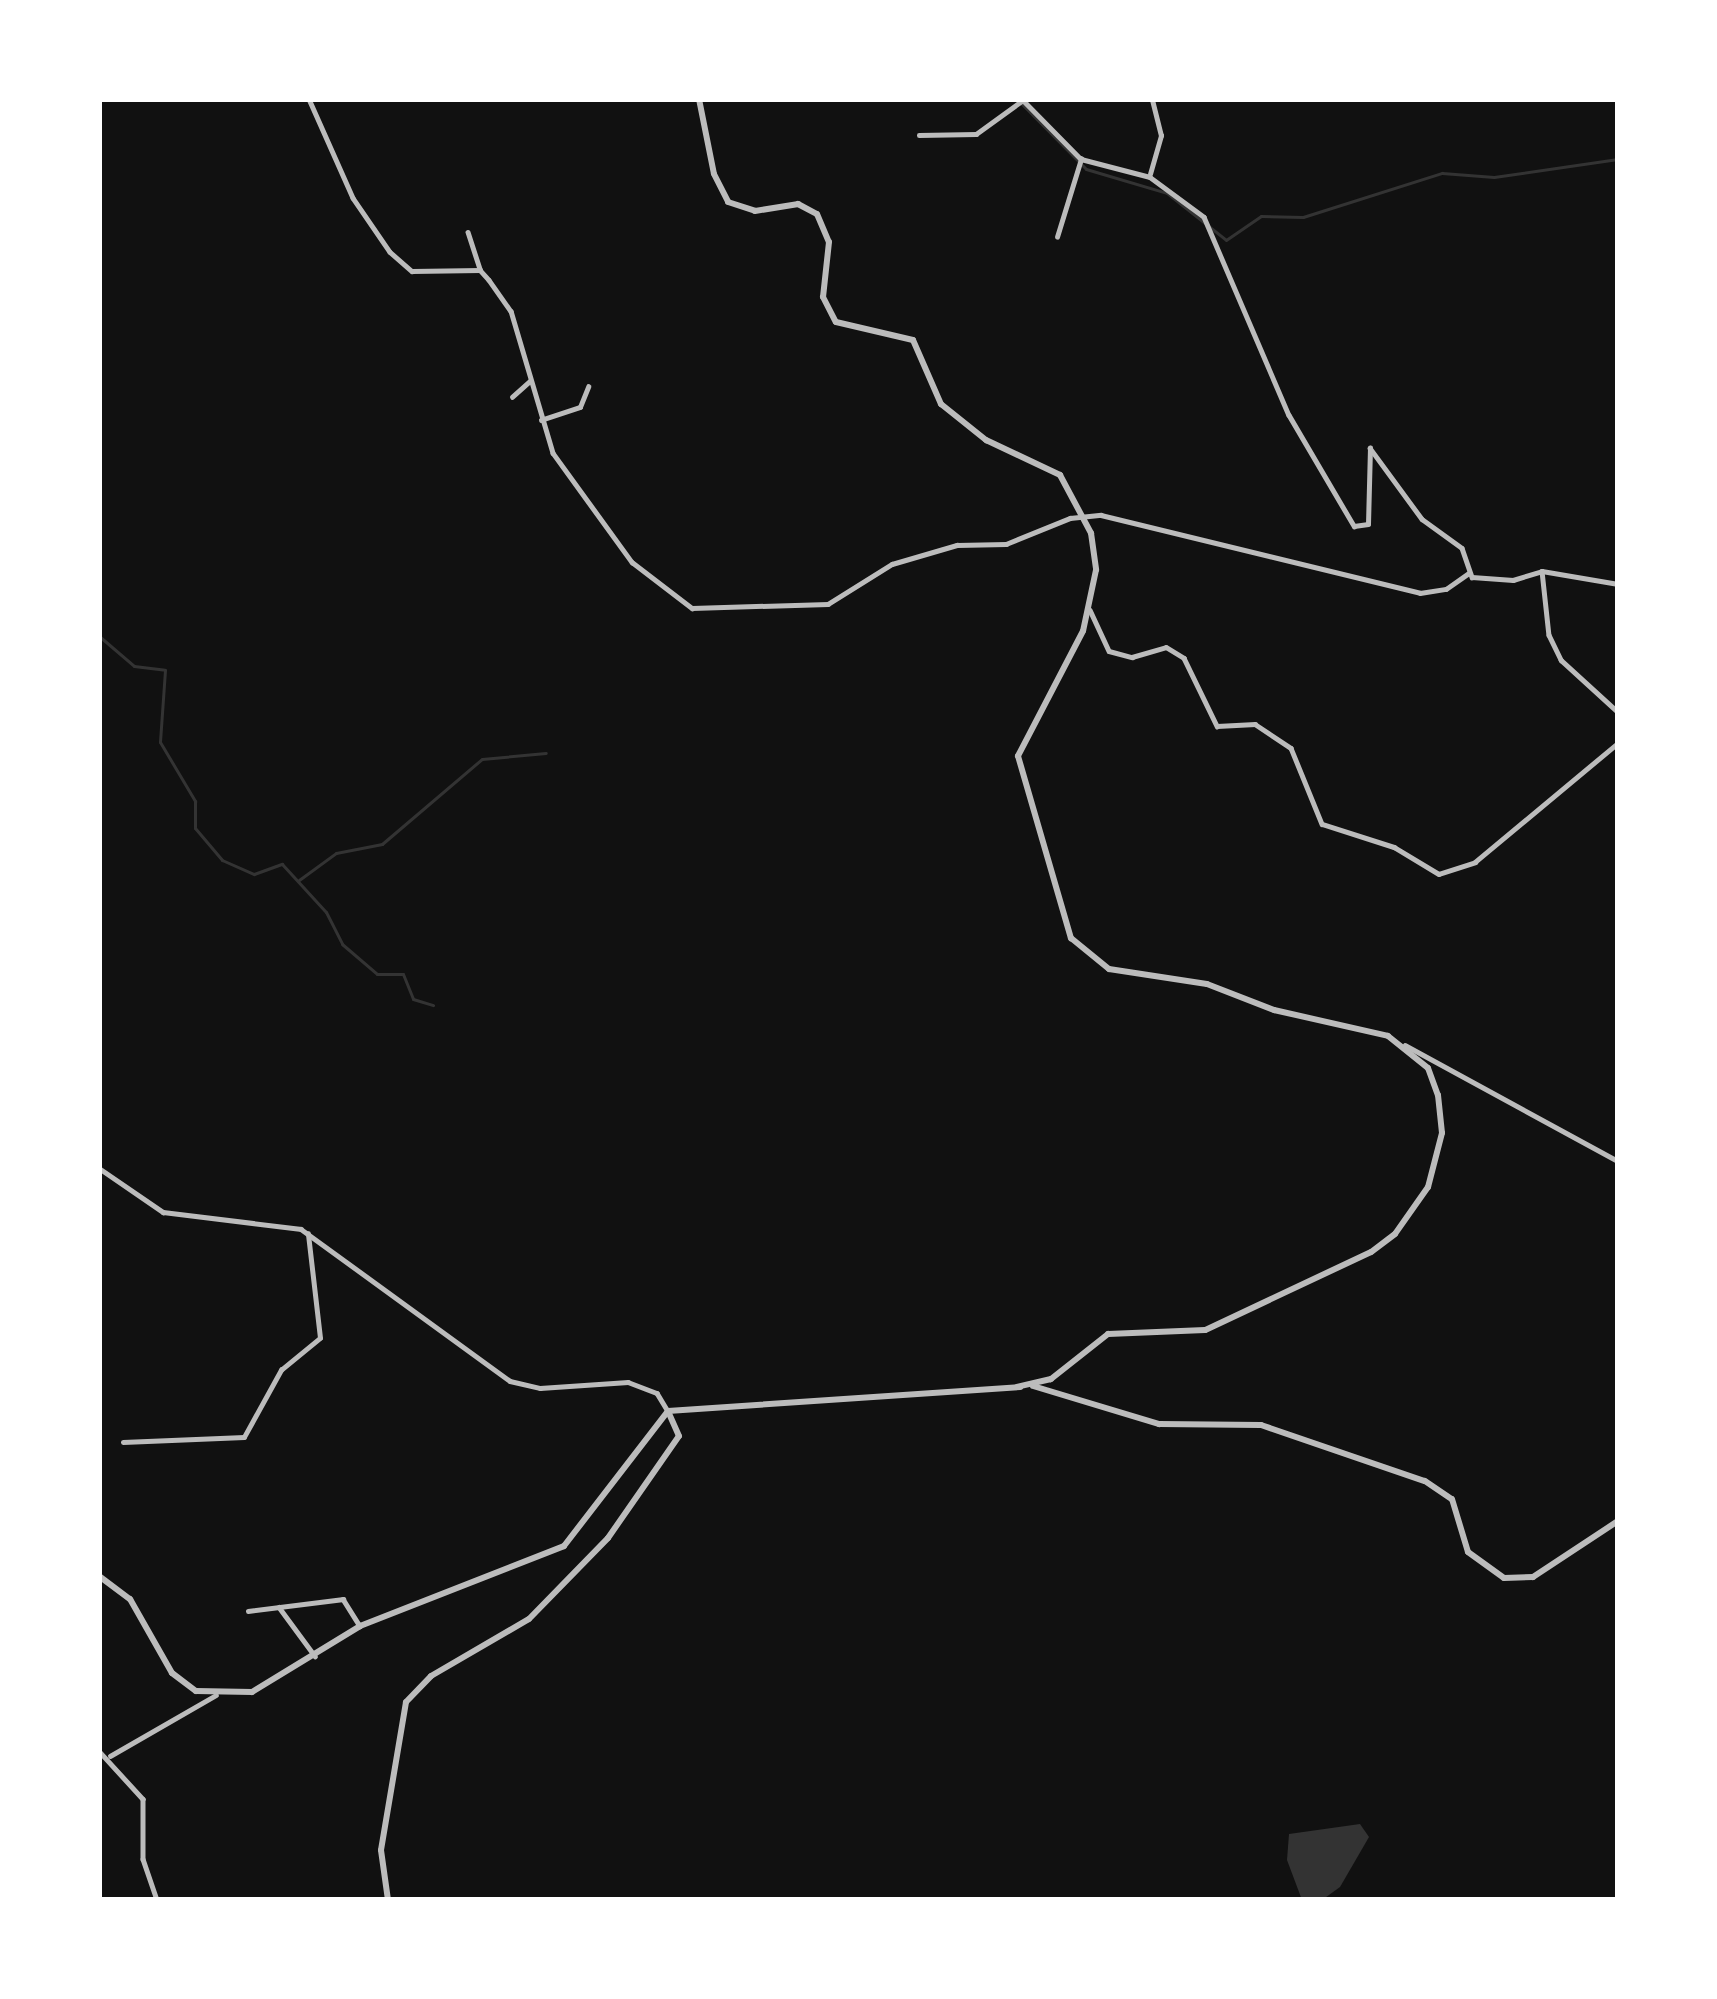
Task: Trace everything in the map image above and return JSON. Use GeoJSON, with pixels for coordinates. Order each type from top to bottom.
{"type":"FeatureCollection","features":[{"type":"Feature","properties":{"kind":"street"},"geometry":{"type":"LineString","coordinates":[[309,99],[353,198],[390,252],[412,271],[480,270]]}},
{"type":"Feature","properties":{"kind":"street"},"geometry":{"type":"LineString","coordinates":[[338,99],[397,99]]}},
{"type":"Feature","properties":{"kind":"street"},"geometry":{"type":"LineString","coordinates":[[699,99],[728,202],[755,211],[798,204],[817,214],[829,242],[823,296],[836,322],[913,340],[941,404],[968,429],[1060,475],[1083,516],[1095,552],[1090,610],[1018,756],[1071,938],[1109,968],[1207,985],[1405,1045],[1618,1161]]}},
{"type":"Feature","properties":{"kind":"street"},"geometry":{"type":"LineString","coordinates":[[1150,177],[1161,136],[1152,99]]}},
{"type":"Feature","properties":{"kind":"street"},"geometry":{"type":"LineString","coordinates":[[919,135],[976,134],[1021,101],[1079,162],[1150,177],[1204,221],[1235,276],[1288,415],[1354,526],[1368,524],[1370,448],[1422,519],[1462,548],[1469,573]]}},
{"type":"Feature","properties":{"kind":"street"},"geometry":{"type":"LineString","coordinates":[[1057,237],[1079,162]]}},
{"type":"Feature","properties":{"kind":"street"},"geometry":{"type":"LineString","coordinates":[[468,232],[480,270],[511,311],[553,453],[632,562],[692,608],[828,604],[892,564],[957,545],[1006,544],[1083,516],[1420,593],[1469,573],[1489,581],[1542,571],[1618,584]]}},
{"type":"Feature","properties":{"kind":"street"},"geometry":{"type":"LineString","coordinates":[[512,397],[530,381]]}},
{"type":"Feature","properties":{"kind":"street"},"geometry":{"type":"LineString","coordinates":[[541,420],[580,407],[589,387]]}},
{"type":"Feature","properties":{"kind":"street"},"geometry":{"type":"LineString","coordinates":[[1542,571],[1549,635],[1561,660],[1618,712]]}},
{"type":"Feature","properties":{"kind":"street"},"geometry":{"type":"LineString","coordinates":[[1090,610],[1109,651],[1132,657],[1166,647],[1184,658],[1217,726],[1255,724],[1292,748],[1322,824],[1394,847],[1439,874],[1475,862],[1618,743]]}},
{"type":"Feature","properties":{"kind":"street"},"geometry":{"type":"LineString","coordinates":[[1017,1387],[1051,1379],[1108,1334],[1182,1334],[1233,1319],[1395,1234],[1427,1187],[1442,1133],[1434,1082],[1405,1045]]}},
{"type":"Feature","properties":{"kind":"street"},"geometry":{"type":"LineString","coordinates":[[99,1168],[163,1212],[279,1222],[308,1234],[510,1382],[540,1388],[628,1382],[657,1393],[680,1436],[608,1538],[530,1619],[431,1676],[406,1702],[381,1850],[388,1900]]}},
{"type":"Feature","properties":{"kind":"street"},"geometry":{"type":"LineString","coordinates":[[124,1442],[244,1437],[281,1370],[320,1338],[308,1234]]}},
{"type":"Feature","properties":{"kind":"street"},"geometry":{"type":"LineString","coordinates":[[110,1756],[216,1695],[265,1687],[360,1626],[564,1546],[668,1412],[1045,1386],[1159,1424],[1261,1425],[1424,1481],[1452,1499],[1468,1552],[1504,1578],[1534,1576],[1618,1521]]}},
{"type":"Feature","properties":{"kind":"street"},"geometry":{"type":"LineString","coordinates":[[99,1576],[130,1599],[172,1672],[216,1695]]}},
{"type":"Feature","properties":{"kind":"street"},"geometry":{"type":"LineString","coordinates":[[248,1611],[343,1599],[360,1626]]}},
{"type":"Feature","properties":{"kind":"street"},"geometry":{"type":"LineString","coordinates":[[279,1607],[315,1656]]}},
{"type":"Feature","properties":{"kind":"street"},"geometry":{"type":"LineString","coordinates":[[99,1751],[110,1756],[143,1799],[143,1858],[157,1900]]}},
{"type":"Feature","properties":{"kind":"shaded area"},"geometry":{"type":"Polygon","coordinates":[[[1360,1824],[1369,1837],[1340,1887],[1322,1900],[1302,1900],[1287,1860],[1289,1834],[1360,1824]]]}},
{"type":"Feature","properties":{"kind":"waterway"},"geometry":{"type":"LineString","coordinates":[[1017,99],[1086,169],[1167,193],[1226,240],[1261,216],[1303,217],[1442,173],[1494,177],[1618,159]]}},
{"type":"Feature","properties":{"kind":"waterway"},"geometry":{"type":"LineString","coordinates":[[99,636],[134,666],[165,670],[160,742],[195,801],[195,828],[222,860],[254,874],[282,864],[326,912],[342,944],[377,974],[403,974],[413,999],[433,1005]]}},
{"type":"Feature","properties":{"kind":"waterway"},"geometry":{"type":"LineString","coordinates":[[299,880],[336,853],[382,844],[482,759],[546,753]]}}]}
